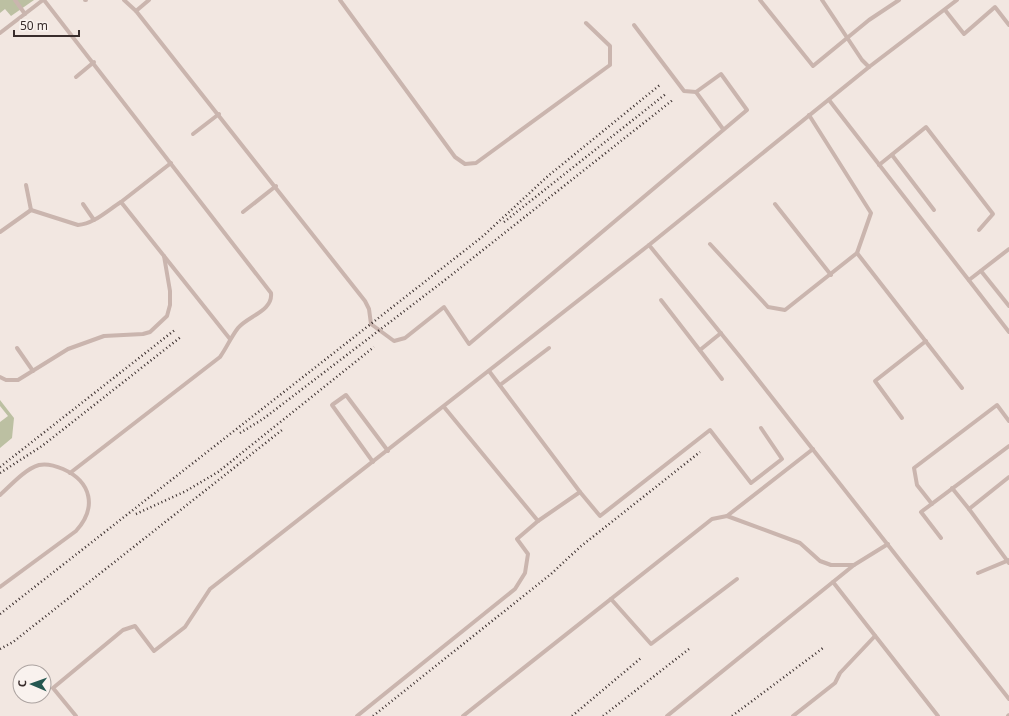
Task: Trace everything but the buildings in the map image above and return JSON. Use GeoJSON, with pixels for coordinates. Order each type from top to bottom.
{"type":"FeatureCollection","features":[{"type":"Feature","properties":{"kind":"lane"},"geometry":{"type":"LineString","coordinates":[[15,0],[25,14]]}},
{"type":"Feature","properties":{"kind":"lane"},"geometry":{"type":"LineString","coordinates":[[0,33],[44,0],[94,62],[271,293],[272,299],[267,306],[240,326],[230,339],[220,357],[70,472]]}},
{"type":"Feature","properties":{"kind":"lane"},"geometry":{"type":"LineString","coordinates":[[124,0],[136,11],[219,114],[365,300],[369,309],[371,324],[377,330],[394,341],[400,340],[444,307],[469,344],[746,110],[721,74],[696,92],[684,91],[634,25]]}},
{"type":"Feature","properties":{"kind":"lane"},"geometry":{"type":"LineString","coordinates":[[136,11],[149,0]]}},
{"type":"Feature","properties":{"kind":"lane"},"geometry":{"type":"LineString","coordinates":[[340,0],[455,157],[465,164],[476,163],[610,65],[610,46],[586,23]]}},
{"type":"Feature","properties":{"kind":"lane"},"geometry":{"type":"LineString","coordinates":[[760,0],[813,66],[847,38],[900,0]]}},
{"type":"Feature","properties":{"kind":"lane"},"geometry":{"type":"LineString","coordinates":[[822,0],[847,38],[869,67]]}},
{"type":"Feature","properties":{"kind":"lane"},"geometry":{"type":"LineString","coordinates":[[76,716],[53,688],[123,630],[136,626],[154,650],[184,627],[210,589],[444,407],[649,245],[869,67],[957,0]]}},
{"type":"Feature","properties":{"kind":"lane"},"geometry":{"type":"LineString","coordinates":[[945,10],[964,34],[995,7],[1009,25]]}},
{"type":"Feature","properties":{"kind":"lane"},"geometry":{"type":"LineString","coordinates":[[76,77],[94,62]]}},
{"type":"Feature","properties":{"kind":"lane"},"geometry":{"type":"LineString","coordinates":[[696,92],[722,129]]}},
{"type":"Feature","properties":{"kind":"lane"},"geometry":{"type":"LineString","coordinates":[[829,100],[1009,332]]}},
{"type":"Feature","properties":{"kind":"lane"},"geometry":{"type":"LineString","coordinates":[[193,134],[219,114]]}},
{"type":"Feature","properties":{"kind":"lane"},"geometry":{"type":"LineString","coordinates":[[710,244],[768,307],[785,310],[857,253],[871,213],[809,115]]}},
{"type":"Feature","properties":{"kind":"lane"},"geometry":{"type":"LineString","coordinates":[[879,165],[926,127],[993,214],[979,230]]}},
{"type":"Feature","properties":{"kind":"lane"},"geometry":{"type":"LineString","coordinates":[[892,155],[934,210]]}},
{"type":"Feature","properties":{"kind":"lane"},"geometry":{"type":"LineString","coordinates":[[31,210],[78,224],[85,224],[94,220],[121,202],[171,163]]}},
{"type":"Feature","properties":{"kind":"lane"},"geometry":{"type":"LineString","coordinates":[[26,185],[31,210]]}},
{"type":"Feature","properties":{"kind":"lane"},"geometry":{"type":"LineString","coordinates":[[243,212],[276,186]]}},
{"type":"Feature","properties":{"kind":"lane"},"geometry":{"type":"LineString","coordinates":[[121,202],[230,339]]}},
{"type":"Feature","properties":{"kind":"lane"},"geometry":{"type":"LineString","coordinates":[[82,204],[94,220]]}},
{"type":"Feature","properties":{"kind":"lane"},"geometry":{"type":"LineString","coordinates":[[775,204],[831,275]]}},
{"type":"Feature","properties":{"kind":"lane"},"geometry":{"type":"LineString","coordinates":[[0,232],[31,210]]}},
{"type":"Feature","properties":{"kind":"lane"},"geometry":{"type":"LineString","coordinates":[[649,245],[813,449],[1009,699]]}},
{"type":"Feature","properties":{"kind":"lane"},"geometry":{"type":"LineString","coordinates":[[969,280],[1009,249]]}},
{"type":"Feature","properties":{"kind":"lane"},"geometry":{"type":"LineString","coordinates":[[857,253],[962,388]]}},
{"type":"Feature","properties":{"kind":"lane"},"geometry":{"type":"LineString","coordinates":[[0,377],[6,380],[18,380],[68,349],[104,336],[144,334],[155,328],[167,316],[170,305],[170,291],[164,256]]}},
{"type":"Feature","properties":{"kind":"lane"},"geometry":{"type":"LineString","coordinates":[[981,271],[1009,306]]}},
{"type":"Feature","properties":{"kind":"lane"},"geometry":{"type":"LineString","coordinates":[[661,300],[722,380]]}},
{"type":"Feature","properties":{"kind":"lane"},"geometry":{"type":"LineString","coordinates":[[700,350],[721,333]]}},
{"type":"Feature","properties":{"kind":"lane"},"geometry":{"type":"LineString","coordinates":[[902,418],[875,381],[926,341]]}},
{"type":"Feature","properties":{"kind":"lane"},"geometry":{"type":"LineString","coordinates":[[17,348],[33,371]]}},
{"type":"Feature","properties":{"kind":"lane"},"geometry":{"type":"LineString","coordinates":[[500,385],[549,348]]}},
{"type":"Feature","properties":{"kind":"lane"},"geometry":{"type":"LineString","coordinates":[[489,371],[580,492],[600,516],[710,430],[751,483],[782,459],[761,428]]}},
{"type":"Feature","properties":{"kind":"lane"},"geometry":{"type":"LineString","coordinates":[[373,462],[332,405],[346,395],[388,451]]}},
{"type":"Feature","properties":{"kind":"lane"},"geometry":{"type":"LineString","coordinates":[[932,504],[917,484],[914,468],[997,405],[1009,421]]}},
{"type":"Feature","properties":{"kind":"lane"},"geometry":{"type":"LineString","coordinates":[[444,407],[538,521]]}},
{"type":"Feature","properties":{"kind":"lane"},"geometry":{"type":"LineString","coordinates":[[941,538],[921,512],[1009,446]]}},
{"type":"Feature","properties":{"kind":"lane"},"geometry":{"type":"LineString","coordinates":[[463,716],[712,519],[727,516],[813,449]]}},
{"type":"Feature","properties":{"kind":"lane"},"geometry":{"type":"LineString","coordinates":[[0,495],[31,470],[41,465],[57,466],[70,472],[82,483],[88,496],[89,509],[85,522],[76,531],[0,587]]}},
{"type":"Feature","properties":{"kind":"lane"},"geometry":{"type":"LineString","coordinates":[[969,509],[1009,477]]}},
{"type":"Feature","properties":{"kind":"lane"},"geometry":{"type":"LineString","coordinates":[[952,488],[1009,561],[978,573]]}},
{"type":"Feature","properties":{"kind":"lane"},"geometry":{"type":"LineString","coordinates":[[357,716],[515,589],[525,573],[528,554],[517,539],[538,521],[580,492]]}},
{"type":"Feature","properties":{"kind":"lane"},"geometry":{"type":"LineString","coordinates":[[727,516],[800,543],[820,560],[830,565],[854,565]]}},
{"type":"Feature","properties":{"kind":"lane"},"geometry":{"type":"LineString","coordinates":[[666,716],[854,565],[888,544]]}},
{"type":"Feature","properties":{"kind":"lane"},"geometry":{"type":"LineString","coordinates":[[611,599],[651,644],[737,579]]}},
{"type":"Feature","properties":{"kind":"lane"},"geometry":{"type":"LineString","coordinates":[[833,582],[938,716]]}},
{"type":"Feature","properties":{"kind":"lane"},"geometry":{"type":"LineString","coordinates":[[794,716],[835,683],[840,673],[875,636]]}},
{"type":"Feature","properties":{"kind":"green space"},"geometry":{"type":"Polygon","coordinates":[[[0,0],[34,0],[11,16],[5,9],[0,13],[0,0]]]}},
{"type":"Feature","properties":{"kind":"green space"},"geometry":{"type":"Polygon","coordinates":[[[0,400],[14,418],[12,438],[0,448],[0,422],[8,416],[0,406],[0,400]]]}},
{"type":"Feature","properties":{"kind":"railway"},"geometry":{"type":"LineString","coordinates":[[0,614],[482,237],[548,176],[661,84]]}},
{"type":"Feature","properties":{"kind":"railway"},"geometry":{"type":"LineString","coordinates":[[504,222],[667,93]]}},
{"type":"Feature","properties":{"kind":"railway"},"geometry":{"type":"LineString","coordinates":[[240,433],[263,419],[445,280],[674,99]]}},
{"type":"Feature","properties":{"kind":"railway"},"geometry":{"type":"LineString","coordinates":[[0,467],[176,329]]}},
{"type":"Feature","properties":{"kind":"railway"},"geometry":{"type":"LineString","coordinates":[[0,473],[42,446],[182,336]]}},
{"type":"Feature","properties":{"kind":"railway"},"geometry":{"type":"LineString","coordinates":[[136,514],[186,491],[218,472],[374,347]]}},
{"type":"Feature","properties":{"kind":"railway"},"geometry":{"type":"LineString","coordinates":[[0,649],[13,642],[282,430]]}},
{"type":"Feature","properties":{"kind":"railway"},"geometry":{"type":"LineString","coordinates":[[373,716],[551,574],[580,547],[700,452]]}},
{"type":"Feature","properties":{"kind":"railway"},"geometry":{"type":"LineString","coordinates":[[732,716],[823,648]]}},
{"type":"Feature","properties":{"kind":"railway"},"geometry":{"type":"LineString","coordinates":[[603,716],[689,649]]}},
{"type":"Feature","properties":{"kind":"railway"},"geometry":{"type":"LineString","coordinates":[[572,716],[641,658]]}}]}
